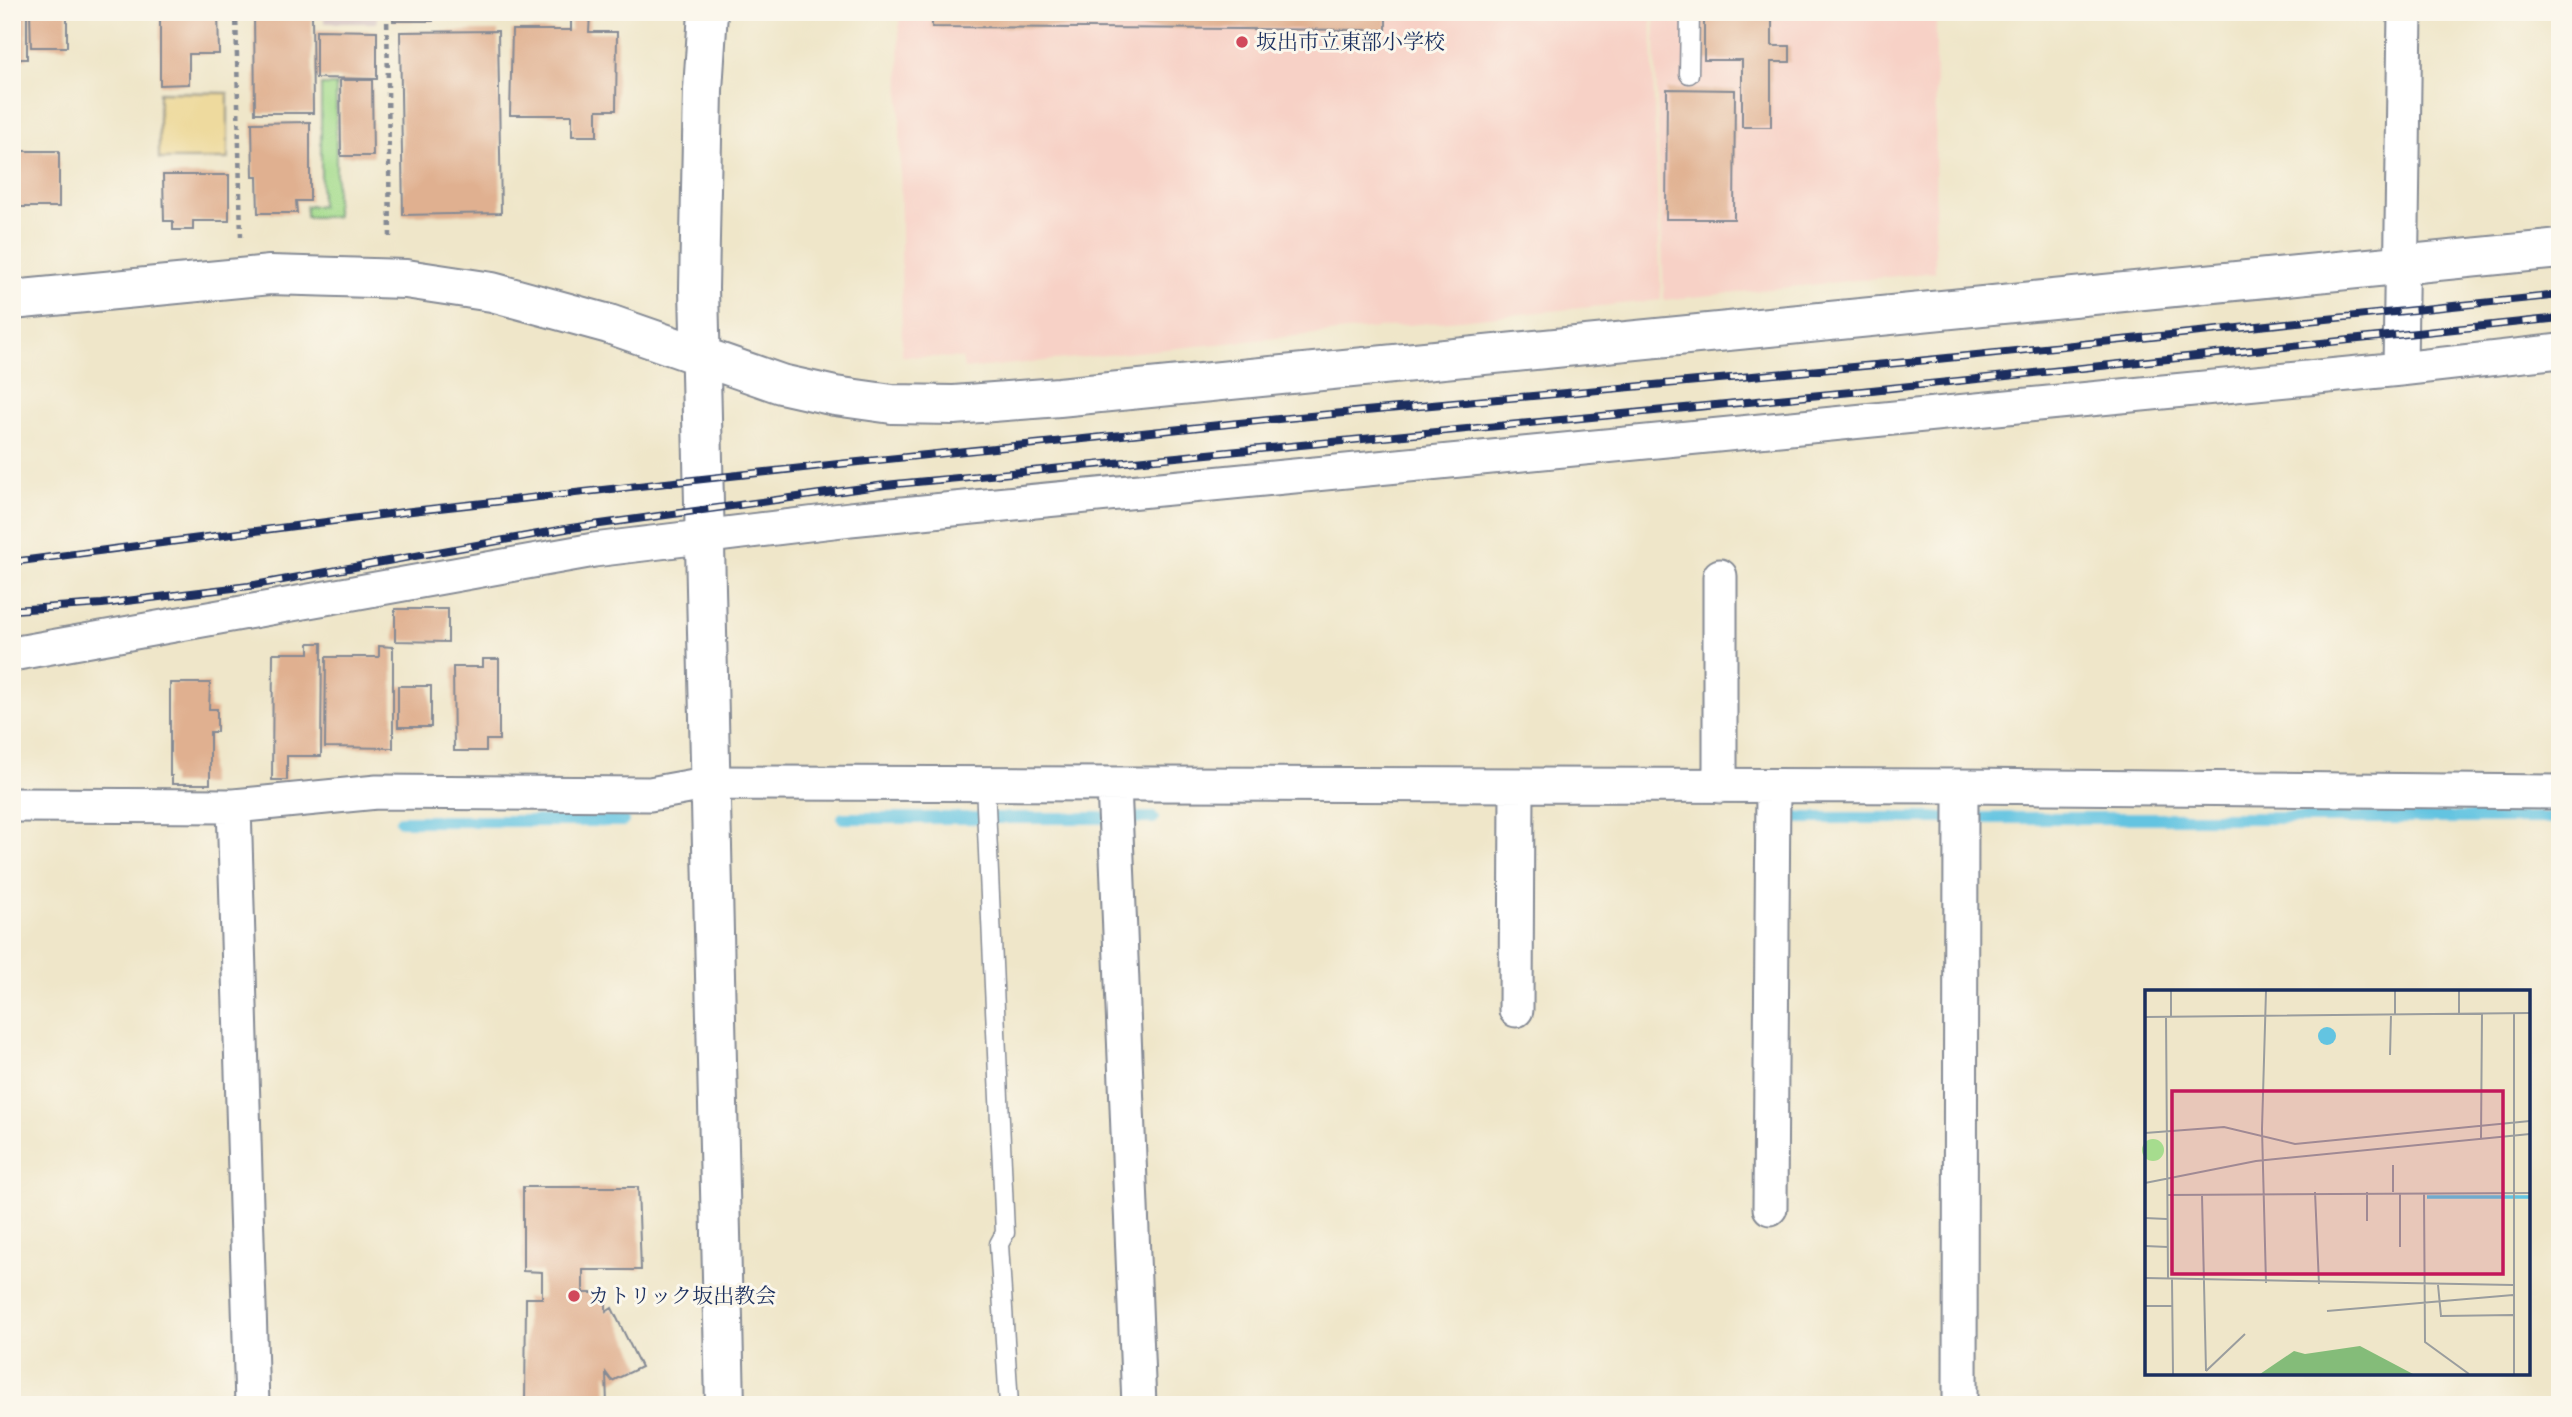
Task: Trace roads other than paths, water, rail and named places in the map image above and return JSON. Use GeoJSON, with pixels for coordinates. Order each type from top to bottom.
{"type":"FeatureCollection","features":[{"type":"Feature","properties":{"kind":"street"},"geometry":{"type":"LineString","coordinates":[[708,12],[703,90],[699,288],[725,1405]]}},
{"type":"Feature","properties":{"kind":"street"},"geometry":{"type":"LineString","coordinates":[[2400,369],[2405,12]]}},
{"type":"Feature","properties":{"kind":"street"},"geometry":{"type":"LineString","coordinates":[[12,300],[270,275],[406,279],[492,292],[609,324],[781,384],[835,396],[892,404],[954,405],[1100,393],[2560,249]]}},
{"type":"Feature","properties":{"kind":"street"},"geometry":{"type":"LineString","coordinates":[[12,654],[594,550],[705,535],[2400,369],[2560,351]]}},
{"type":"Feature","properties":{"kind":"street"},"geometry":{"type":"LineString","coordinates":[[1720,576],[1720,786]]}},
{"type":"Feature","properties":{"kind":"street"},"geometry":{"type":"LineString","coordinates":[[12,805],[234,806],[377,792],[650,794],[711,783],[986,795],[1114,804],[1517,786],[1720,786],[1773,808],[1961,789],[2560,792]]}},
{"type":"Feature","properties":{"kind":"street"},"geometry":{"type":"LineString","coordinates":[[1516,1010],[1517,786]]}},
{"type":"Feature","properties":{"kind":"street"},"geometry":{"type":"LineString","coordinates":[[1960,1405],[1961,789]]}},
{"type":"Feature","properties":{"kind":"street"},"geometry":{"type":"LineString","coordinates":[[1114,804],[1139,1405]]}},
{"type":"Feature","properties":{"kind":"street"},"geometry":{"type":"LineString","coordinates":[[234,806],[252,1405]]}},
{"type":"Feature","properties":{"kind":"street"},"geometry":{"type":"LineString","coordinates":[[1770,1208],[1773,808]]}},
{"type":"Feature","properties":{"kind":"lane"},"geometry":{"type":"LineString","coordinates":[[1689,74],[1690,12]]}},
{"type":"Feature","properties":{"kind":"lane"},"geometry":{"type":"LineString","coordinates":[[986,795],[1005,1233],[999,1244],[1009,1405]]}},
{"type":"Feature","properties":{"kind":"waterway"},"geometry":{"type":"LineString","coordinates":[[843,818],[1153,818]]}},
{"type":"Feature","properties":{"kind":"waterway"},"geometry":{"type":"LineString","coordinates":[[1784,818],[2560,818]]}},
{"type":"Feature","properties":{"kind":"waterway"},"geometry":{"type":"LineString","coordinates":[[401,821],[623,821]]}},
{"type":"Feature","properties":{"kind":"railway"},"geometry":{"type":"LineString","coordinates":[[12,562],[412,511],[839,464],[1288,418],[1908,362],[2560,295]]}},
{"type":"Feature","properties":{"kind":"railway"},"geometry":{"type":"LineString","coordinates":[[12,610],[102,604],[249,586],[571,528],[885,485],[1862,391],[2560,318]]}},
{"type":"Feature","properties":{"kind":"place","name":"坂出市立東部小学校"},"geometry":{"type":"Point","coordinates":[1242,42]}},
{"type":"Feature","properties":{"kind":"place","name":"カトリック坂出教会"},"geometry":{"type":"Point","coordinates":[574,1296]}}]}
